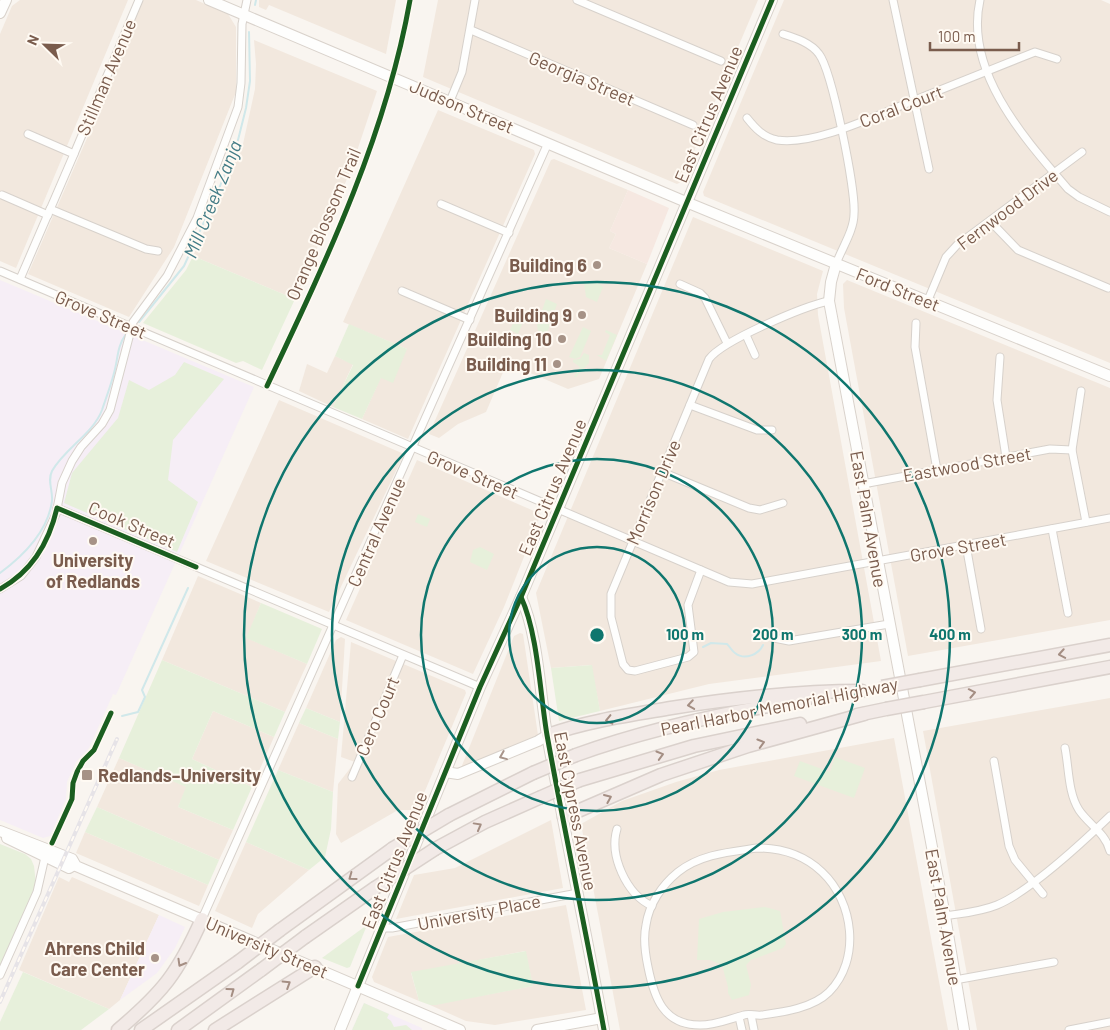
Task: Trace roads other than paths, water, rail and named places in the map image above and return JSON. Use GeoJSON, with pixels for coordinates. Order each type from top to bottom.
{"type":"FeatureCollection","features":[{"type":"Feature","properties":{"kind":"highway","name":"Pearl Harbor Memorial Highway"},"geometry":{"type":"LineString","coordinates":[[141,1030],[238,962],[392,848],[449,814],[533,773],[576,755],[626,737],[694,719],[862,691],[1110,645]]}},
{"type":"Feature","properties":{"kind":"highway","name":"Pearl Harbor Memorial Highway"},"geometry":{"type":"LineString","coordinates":[[178,1030],[305,937],[435,849],[485,822],[580,780],[624,765],[753,732],[864,714],[1110,667]]}},
{"type":"Feature","properties":{"kind":"highway"},"geometry":{"type":"LineString","coordinates":[[548,736],[632,714],[699,704],[811,691],[862,691]]}},
{"type":"Feature","properties":{"kind":"highway"},"geometry":{"type":"LineString","coordinates":[[564,817],[661,776],[748,746],[864,714]]}},
{"type":"Feature","properties":{"kind":"highway"},"geometry":{"type":"LineString","coordinates":[[118,1030],[152,1002],[166,986],[189,948],[202,920]]}},
{"type":"Feature","properties":{"kind":"highway"},"geometry":{"type":"LineString","coordinates":[[215,1030],[315,967]]}},
{"type":"Feature","properties":{"kind":"main road"},"geometry":{"type":"LineString","coordinates":[[0,13],[6,0]]}},
{"type":"Feature","properties":{"kind":"main road","name":"Judson Street"},"geometry":{"type":"LineString","coordinates":[[209,0],[686,202]]}},
{"type":"Feature","properties":{"kind":"main road","name":"East Citrus Avenue"},"geometry":{"type":"LineString","coordinates":[[340,1030],[380,928],[480,687],[521,597],[772,0]]}},
{"type":"Feature","properties":{"kind":"main road","name":"Ford Street"},"geometry":{"type":"LineString","coordinates":[[686,202],[1110,376]]}},
{"type":"Feature","properties":{"kind":"main road","name":"East Palm Avenue"},"geometry":{"type":"LineString","coordinates":[[836,264],[831,282],[829,302],[945,916],[964,1030]]}},
{"type":"Feature","properties":{"kind":"main road","name":"East Cypress Avenue"},"geometry":{"type":"LineString","coordinates":[[521,597],[530,626],[548,736],[604,1030]]}},
{"type":"Feature","properties":{"kind":"main road"},"geometry":{"type":"LineString","coordinates":[[445,772],[458,774],[548,736]]}},
{"type":"Feature","properties":{"kind":"main road","name":"University Street"},"geometry":{"type":"LineString","coordinates":[[0,832],[69,868],[74,865]]}},
{"type":"Feature","properties":{"kind":"main road","name":"University Street"},"geometry":{"type":"LineString","coordinates":[[0,832],[72,859],[74,865],[460,1030]]}},
{"type":"Feature","properties":{"kind":"main road"},"geometry":{"type":"LineString","coordinates":[[537,1030],[602,1018]]}},
{"type":"Feature","properties":{"kind":"street","name":"Stillman Avenue"},"geometry":{"type":"LineString","coordinates":[[20,279],[139,0]]}},
{"type":"Feature","properties":{"kind":"street"},"geometry":{"type":"LineString","coordinates":[[0,590],[16,581],[29,568],[50,529],[62,483],[72,461],[81,447],[102,424],[110,410],[133,328],[133,322],[179,255],[197,218],[235,121],[241,84],[243,15],[247,0]]}},
{"type":"Feature","properties":{"kind":"street"},"geometry":{"type":"LineString","coordinates":[[450,101],[462,72],[475,0]]}},
{"type":"Feature","properties":{"kind":"street"},"geometry":{"type":"LineString","coordinates":[[577,0],[721,61]]}},
{"type":"Feature","properties":{"kind":"street"},"geometry":{"type":"LineString","coordinates":[[893,0],[929,170]]}},
{"type":"Feature","properties":{"kind":"street"},"geometry":{"type":"LineString","coordinates":[[980,0],[978,35],[988,71],[1012,122],[1054,173],[1079,197],[1110,212]]}},
{"type":"Feature","properties":{"kind":"street","name":"Georgia Street"},"geometry":{"type":"LineString","coordinates":[[471,30],[693,125]]}},
{"type":"Feature","properties":{"kind":"street","name":"East Palm Avenue"},"geometry":{"type":"LineString","coordinates":[[783,34],[804,42],[820,54],[829,78],[841,129],[854,215],[836,264]]}},
{"type":"Feature","properties":{"kind":"street","name":"Coral Court"},"geometry":{"type":"LineString","coordinates":[[747,118],[762,134],[776,140],[799,139],[841,129],[1035,52],[1057,59]]}},
{"type":"Feature","properties":{"kind":"street","name":"Stillman Avenue"},"geometry":{"type":"LineString","coordinates":[[28,134],[74,154]]}},
{"type":"Feature","properties":{"kind":"street","name":"Central Avenue"},"geometry":{"type":"LineString","coordinates":[[202,920],[548,143]]}},
{"type":"Feature","properties":{"kind":"street","name":"Fernwood Drive"},"geometry":{"type":"LineString","coordinates":[[928,300],[946,257],[957,245],[1082,152]]}},
{"type":"Feature","properties":{"kind":"street"},"geometry":{"type":"LineString","coordinates":[[2,196],[146,249],[158,251]]}},
{"type":"Feature","properties":{"kind":"street"},"geometry":{"type":"LineString","coordinates":[[441,204],[509,233]]}},
{"type":"Feature","properties":{"kind":"street"},"geometry":{"type":"LineString","coordinates":[[990,221],[1018,250],[1108,288]]}},
{"type":"Feature","properties":{"kind":"street","name":"Grove Street"},"geometry":{"type":"LineString","coordinates":[[0,270],[729,582],[752,584],[1110,518]]}},
{"type":"Feature","properties":{"kind":"street"},"geometry":{"type":"LineString","coordinates":[[680,284],[700,293],[705,298],[727,343]]}},
{"type":"Feature","properties":{"kind":"street"},"geometry":{"type":"LineString","coordinates":[[402,291],[470,320]]}},
{"type":"Feature","properties":{"kind":"street","name":"Morrison Drive"},"geometry":{"type":"LineString","coordinates":[[701,570],[688,605],[694,652],[688,657],[636,671],[628,670],[623,664],[610,605],[611,594],[709,359],[727,343],[804,307],[829,302]]}},
{"type":"Feature","properties":{"kind":"street"},"geometry":{"type":"LineString","coordinates":[[916,323],[915,347],[937,470]]}},
{"type":"Feature","properties":{"kind":"street"},"geometry":{"type":"LineString","coordinates":[[746,335],[755,355]]}},
{"type":"Feature","properties":{"kind":"street"},"geometry":{"type":"LineString","coordinates":[[1000,357],[997,400],[1006,457]]}},
{"type":"Feature","properties":{"kind":"street"},"geometry":{"type":"LineString","coordinates":[[1081,391],[1072,450],[1086,522]]}},
{"type":"Feature","properties":{"kind":"street"},"geometry":{"type":"LineString","coordinates":[[690,405],[757,430],[772,430]]}},
{"type":"Feature","properties":{"kind":"street","name":"Eastwood Street"},"geometry":{"type":"LineString","coordinates":[[863,484],[1006,457],[1050,450],[1072,450]]}},
{"type":"Feature","properties":{"kind":"street"},"geometry":{"type":"LineString","coordinates":[[662,472],[755,510],[783,503]]}},
{"type":"Feature","properties":{"kind":"street","name":"Cook Street"},"geometry":{"type":"LineString","coordinates":[[57,508],[480,687]]}},
{"type":"Feature","properties":{"kind":"street"},"geometry":{"type":"LineString","coordinates":[[1052,529],[1068,612]]}},
{"type":"Feature","properties":{"kind":"street"},"geometry":{"type":"LineString","coordinates":[[966,545],[981,629]]}},
{"type":"Feature","properties":{"kind":"street"},"geometry":{"type":"LineString","coordinates":[[774,638],[790,641],[889,624]]}},
{"type":"Feature","properties":{"kind":"street","name":"Cero Court"},"geometry":{"type":"LineString","coordinates":[[352,777],[403,655]]}},
{"type":"Feature","properties":{"kind":"street"},"geometry":{"type":"LineString","coordinates":[[1066,748],[1074,798],[1080,811],[1097,828],[1110,850]]}},
{"type":"Feature","properties":{"kind":"street"},"geometry":{"type":"LineString","coordinates":[[994,762],[1009,846],[1015,860],[1043,894]]}},
{"type":"Feature","properties":{"kind":"street"},"geometry":{"type":"LineString","coordinates":[[945,916],[976,912],[999,904],[1033,882],[1110,816]]}},
{"type":"Feature","properties":{"kind":"street"},"geometry":{"type":"LineString","coordinates":[[617,828],[614,839],[623,873],[634,891],[652,906]]}},
{"type":"Feature","properties":{"kind":"street"},"geometry":{"type":"LineString","coordinates":[[757,848],[774,848],[799,856],[826,876],[837,891],[848,926],[849,953],[844,971],[837,984],[818,1000],[802,1007],[739,1017],[707,1025],[689,1025],[674,1018],[662,1008],[652,988],[645,945],[645,926],[652,906],[665,884],[679,870],[698,860],[716,854],[757,848]]}},
{"type":"Feature","properties":{"kind":"street"},"geometry":{"type":"LineString","coordinates":[[0,975],[37,892],[45,857]]}},
{"type":"Feature","properties":{"kind":"street","name":"University Place"},"geometry":{"type":"LineString","coordinates":[[380,928],[392,928],[578,893]]}},
{"type":"Feature","properties":{"kind":"street"},"geometry":{"type":"LineString","coordinates":[[955,980],[1054,962]]}},
{"type":"Feature","properties":{"kind":"street"},"geometry":{"type":"LineString","coordinates":[[751,1015],[754,1030]]}},
{"type":"Feature","properties":{"kind":"street"},"geometry":{"type":"LineString","coordinates":[[739,1017],[742,1030]]}},
{"type":"Feature","properties":{"kind":"street"},"geometry":{"type":"LineString","coordinates":[[1069,1030],[1110,1022]]}},
{"type":"Feature","properties":{"kind":"waterway","name":"Mill Creek Zanja"},"geometry":{"type":"LineString","coordinates":[[255,5],[256,0]]}},
{"type":"Feature","properties":{"kind":"waterway","name":"Mill Creek Zanja"},"geometry":{"type":"LineString","coordinates":[[139,322],[184,266],[237,144],[246,108],[250,81],[249,32]]}},
{"type":"Feature","properties":{"kind":"waterway","name":"Mill Creek Zanja"},"geometry":{"type":"LineString","coordinates":[[0,573],[26,551],[45,523],[52,501],[50,478],[52,471],[64,455],[86,434],[98,419],[111,382],[119,348],[126,334]]}},
{"type":"Feature","properties":{"kind":"waterway"},"geometry":{"type":"LineString","coordinates":[[122,716],[138,712],[145,697],[142,690],[188,588]]}},
{"type":"Feature","properties":{"kind":"waterway"},"geometry":{"type":"LineString","coordinates":[[703,647],[711,643],[727,644],[735,653],[747,656],[755,654],[763,645]]}},
{"type":"Feature","properties":{"kind":"railway"},"geometry":{"type":"LineString","coordinates":[[0,1002],[117,739]]}},
{"type":"Feature","properties":{"kind":"place","name":"Building 6"},"geometry":{"type":"Point","coordinates":[597,265]}},
{"type":"Feature","properties":{"kind":"place","name":"Building 9"},"geometry":{"type":"Point","coordinates":[582,315]}},
{"type":"Feature","properties":{"kind":"place","name":"Building 10"},"geometry":{"type":"Point","coordinates":[562,339]}},
{"type":"Feature","properties":{"kind":"place","name":"Building 11"},"geometry":{"type":"Point","coordinates":[557,364]}},
{"type":"Feature","properties":{"kind":"place","name":"University of Redlands"},"geometry":{"type":"Point","coordinates":[93,541]}},
{"type":"Feature","properties":{"kind":"place","name":"Redlands–University"},"geometry":{"type":"Point","coordinates":[87,775]}},
{"type":"Feature","properties":{"kind":"place","name":"Ahrens Child Care Center"},"geometry":{"type":"Point","coordinates":[155,958]}}]}
